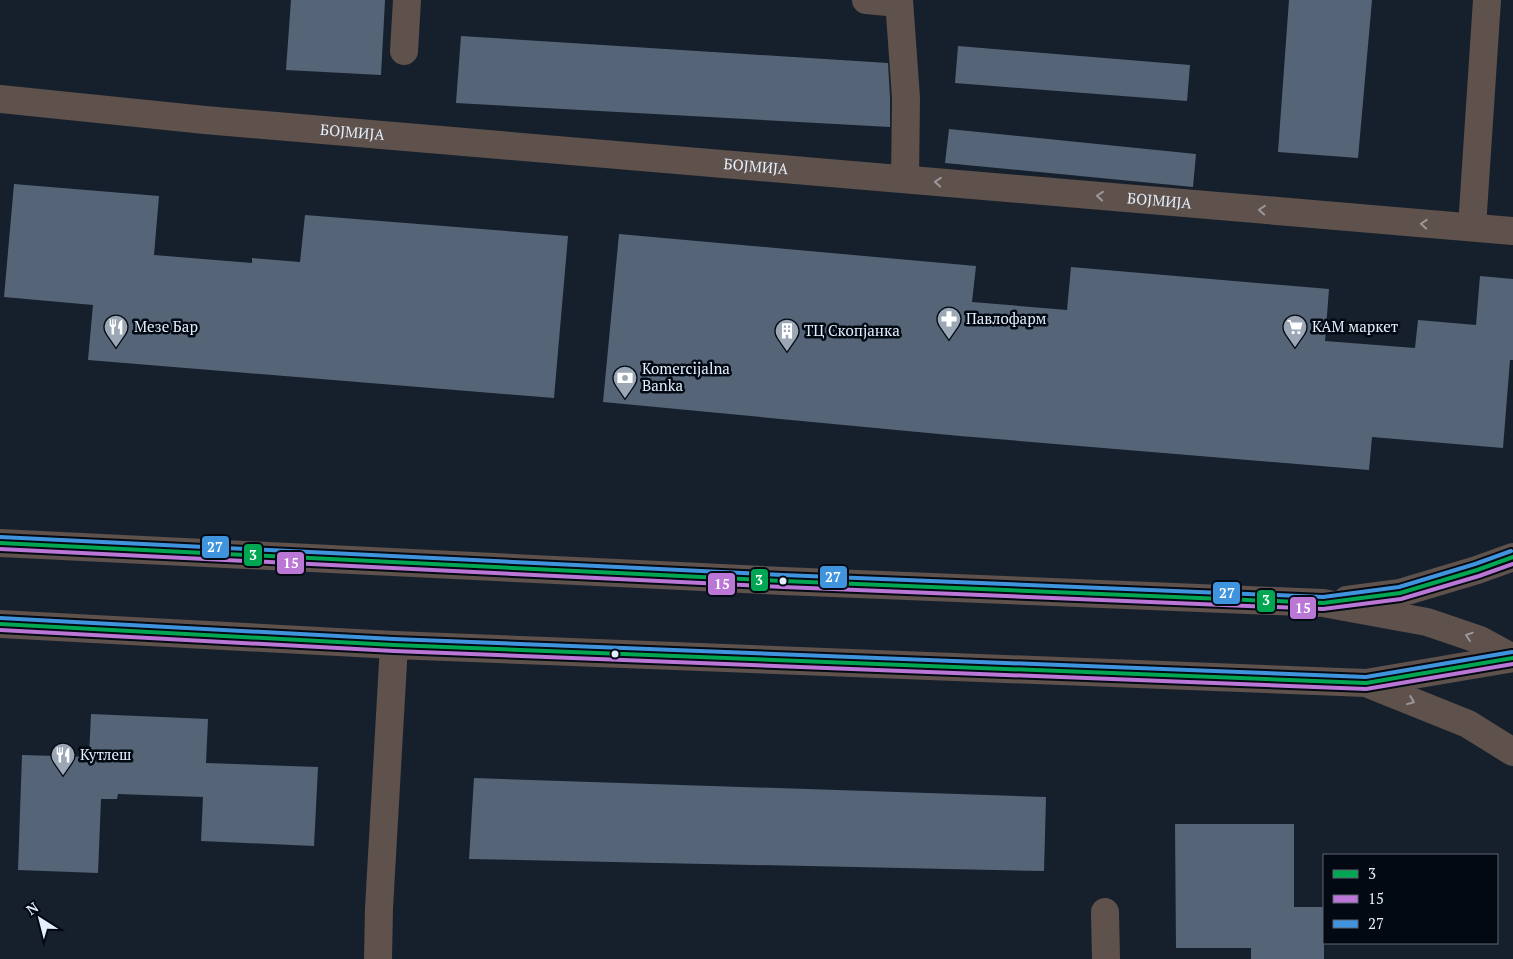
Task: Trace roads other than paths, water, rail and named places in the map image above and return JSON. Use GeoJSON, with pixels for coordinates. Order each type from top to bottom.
{"type":"FeatureCollection","features":[{"type":"Feature","properties":{"kind":"street"},"geometry":{"type":"LineString","coordinates":[[404,51],[407,0]]}},
{"type":"Feature","properties":{"kind":"street"},"geometry":{"type":"LineString","coordinates":[[866,0],[899,1],[906,98],[905,179]]}},
{"type":"Feature","properties":{"kind":"street"},"geometry":{"type":"LineString","coordinates":[[1472,227],[1487,0]]}},
{"type":"Feature","properties":{"kind":"street","name":"БОЈМИЈА"},"geometry":{"type":"LineString","coordinates":[[0,99],[205,120],[1513,231]]}},
{"type":"Feature","properties":{"kind":"street"},"geometry":{"type":"LineString","coordinates":[[4,540],[783,581],[1323,603],[1428,622],[1480,640],[1513,658]]}},
{"type":"Feature","properties":{"kind":"street"},"geometry":{"type":"LineString","coordinates":[[1323,603],[1400,593],[1513,557]]}},
{"type":"Feature","properties":{"kind":"street"},"geometry":{"type":"LineString","coordinates":[[0,624],[394,645],[1366,683],[1513,658]]}},
{"type":"Feature","properties":{"kind":"street"},"geometry":{"type":"LineString","coordinates":[[378,959],[379,908],[394,645]]}},
{"type":"Feature","properties":{"kind":"street"},"geometry":{"type":"LineString","coordinates":[[1366,683],[1468,724],[1513,752]]}},
{"type":"Feature","properties":{"kind":"street"},"geometry":{"type":"LineString","coordinates":[[1105,912],[1106,959]]}},
{"type":"Feature","properties":{"kind":"place","name":"Павлофарм"},"geometry":{"type":"Point","coordinates":[949,340]}},
{"type":"Feature","properties":{"kind":"place","name":"Мезе Бар"},"geometry":{"type":"Point","coordinates":[116,348]}},
{"type":"Feature","properties":{"kind":"place","name":"KAM маркет"},"geometry":{"type":"Point","coordinates":[1295,348]}},
{"type":"Feature","properties":{"kind":"place","name":"ТЦ Скопјанка"},"geometry":{"type":"Point","coordinates":[787,352]}},
{"type":"Feature","properties":{"kind":"place","name":"Komercijalna Banka"},"geometry":{"type":"Point","coordinates":[625,399]}},
{"type":"Feature","properties":{"kind":"place","name":"Кутлеш"},"geometry":{"type":"Point","coordinates":[63,776]}}]}
